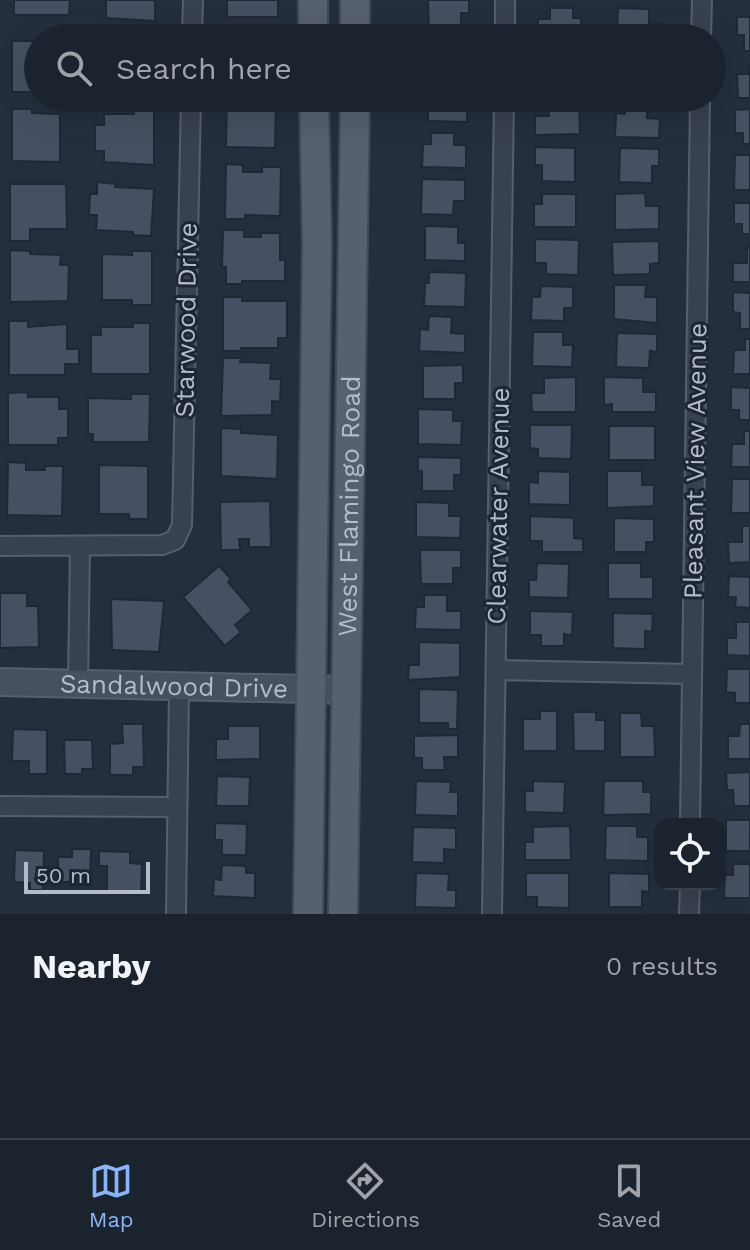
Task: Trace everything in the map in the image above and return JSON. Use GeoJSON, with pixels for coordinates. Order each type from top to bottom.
{"type":"FeatureCollection","features":[{"type":"Feature","properties":{"kind":"main road"},"geometry":{"type":"LineString","coordinates":[[313,0],[313,24]]}},
{"type":"Feature","properties":{"kind":"main road"},"geometry":{"type":"LineString","coordinates":[[355,0],[355,24]]}},
{"type":"Feature","properties":{"kind":"main road","name":"West Flamingo Road"},"geometry":{"type":"LineString","coordinates":[[308,914],[317,245],[314,112]]}},
{"type":"Feature","properties":{"kind":"main road","name":"West Flamingo Road"},"geometry":{"type":"LineString","coordinates":[[343,914],[355,112]]}},
{"type":"Feature","properties":{"kind":"street"},"geometry":{"type":"LineString","coordinates":[[192,24],[193,0]]}},
{"type":"Feature","properties":{"kind":"street"},"geometry":{"type":"LineString","coordinates":[[505,0],[505,24]]}},
{"type":"Feature","properties":{"kind":"street"},"geometry":{"type":"LineString","coordinates":[[701,24],[702,0]]}},
{"type":"Feature","properties":{"kind":"street","name":"Starwood Drive"},"geometry":{"type":"LineString","coordinates":[[80,547],[162,545],[175,540],[182,525],[191,112]]}},
{"type":"Feature","properties":{"kind":"street","name":"Clearwater Avenue"},"geometry":{"type":"LineString","coordinates":[[492,914],[504,112]]}},
{"type":"Feature","properties":{"kind":"street","name":"Pleasant View Avenue"},"geometry":{"type":"LineString","coordinates":[[690,818],[700,112]]}},
{"type":"Feature","properties":{"kind":"street"},"geometry":{"type":"LineString","coordinates":[[0,546],[80,547],[78,683]]}},
{"type":"Feature","properties":{"kind":"street"},"geometry":{"type":"LineString","coordinates":[[496,670],[692,674]]}},
{"type":"Feature","properties":{"kind":"street","name":"Sandalwood Drive"},"geometry":{"type":"LineString","coordinates":[[0,682],[347,690]]}},
{"type":"Feature","properties":{"kind":"street"},"geometry":{"type":"LineString","coordinates":[[176,914],[179,687]]}},
{"type":"Feature","properties":{"kind":"street"},"geometry":{"type":"LineString","coordinates":[[0,806],[177,807]]}},
{"type":"Feature","properties":{"kind":"street"},"geometry":{"type":"LineString","coordinates":[[689,914],[690,890]]}},
{"type":"Feature","properties":{"kind":"building"},"geometry":{"type":"Polygon","coordinates":[[[14,0],[70,0],[69,15],[14,15],[14,0]]]}},
{"type":"Feature","properties":{"kind":"building"},"geometry":{"type":"Polygon","coordinates":[[[106,0],[155,0],[155,21],[106,18],[106,0]]]}},
{"type":"Feature","properties":{"kind":"building"},"geometry":{"type":"Polygon","coordinates":[[[227,0],[278,0],[278,17],[227,17],[227,0]]]}},
{"type":"Feature","properties":{"kind":"building"},"geometry":{"type":"Polygon","coordinates":[[[428,0],[469,0],[469,13],[461,13],[461,24],[429,24],[428,0]]]}},
{"type":"Feature","properties":{"kind":"building"},"geometry":{"type":"Polygon","coordinates":[[[550,8],[573,8],[573,18],[581,18],[581,24],[538,24],[538,19],[550,19],[550,8]]]}},
{"type":"Feature","properties":{"kind":"building"},"geometry":{"type":"Polygon","coordinates":[[[618,8],[649,9],[649,23],[661,23],[661,24],[617,24],[618,8]]]}},
{"type":"Feature","properties":{"kind":"building"},"geometry":{"type":"Polygon","coordinates":[[[737,17],[750,17],[750,51],[744,51],[744,35],[737,35],[737,17]]]}},
{"type":"Feature","properties":{"kind":"building"},"geometry":{"type":"Polygon","coordinates":[[[12,41],[24,41],[24,92],[12,92],[12,41]]]}},
{"type":"Feature","properties":{"kind":"building"},"geometry":{"type":"Polygon","coordinates":[[[749,64],[750,98],[738,98],[737,74],[749,74],[749,64]]]}},
{"type":"Feature","properties":{"kind":"building"},"geometry":{"type":"Polygon","coordinates":[[[12,109],[60,114],[60,162],[12,161],[12,109]]]}},
{"type":"Feature","properties":{"kind":"building"},"geometry":{"type":"Polygon","coordinates":[[[750,109],[750,144],[743,144],[743,133],[735,133],[735,110],[750,109]]]}},
{"type":"Feature","properties":{"kind":"building"},"geometry":{"type":"Polygon","coordinates":[[[154,112],[154,165],[104,162],[104,151],[95,151],[95,125],[104,125],[104,114],[154,112]]]}},
{"type":"Feature","properties":{"kind":"building"},"geometry":{"type":"Polygon","coordinates":[[[227,112],[276,112],[275,148],[226,147],[227,112]]]}},
{"type":"Feature","properties":{"kind":"building"},"geometry":{"type":"Polygon","coordinates":[[[428,112],[467,112],[467,122],[428,121],[428,112]]]}},
{"type":"Feature","properties":{"kind":"building"},"geometry":{"type":"Polygon","coordinates":[[[549,112],[579,112],[580,134],[535,135],[535,116],[549,116],[549,112]]]}},
{"type":"Feature","properties":{"kind":"building"},"geometry":{"type":"Polygon","coordinates":[[[647,112],[647,118],[660,119],[659,138],[615,137],[616,113],[647,112]]]}},
{"type":"Feature","properties":{"kind":"building"},"geometry":{"type":"Polygon","coordinates":[[[431,133],[454,133],[454,145],[466,145],[466,168],[422,167],[423,144],[431,144],[431,133]]]}},
{"type":"Feature","properties":{"kind":"building"},"geometry":{"type":"Polygon","coordinates":[[[535,147],[575,148],[575,182],[542,181],[542,165],[535,165],[535,147]]]}},
{"type":"Feature","properties":{"kind":"building"},"geometry":{"type":"Polygon","coordinates":[[[620,148],[659,149],[659,166],[652,166],[652,183],[619,182],[620,148]]]}},
{"type":"Feature","properties":{"kind":"building"},"geometry":{"type":"Polygon","coordinates":[[[735,155],[750,155],[750,190],[734,190],[735,155]]]}},
{"type":"Feature","properties":{"kind":"building"},"geometry":{"type":"Polygon","coordinates":[[[226,164],[243,165],[243,172],[262,172],[262,167],[281,167],[280,216],[245,215],[245,219],[225,219],[226,164]]]}},
{"type":"Feature","properties":{"kind":"building"},"geometry":{"type":"Polygon","coordinates":[[[422,179],[465,180],[465,201],[454,201],[453,215],[421,214],[422,179]]]}},
{"type":"Feature","properties":{"kind":"building"},"geometry":{"type":"Polygon","coordinates":[[[97,182],[116,184],[115,187],[154,189],[151,236],[96,230],[97,215],[89,215],[90,194],[97,194],[97,182]]]}},
{"type":"Feature","properties":{"kind":"building"},"geometry":{"type":"Polygon","coordinates":[[[10,184],[66,184],[67,229],[30,229],[30,241],[10,241],[10,184]]]}},
{"type":"Feature","properties":{"kind":"building"},"geometry":{"type":"Polygon","coordinates":[[[645,193],[646,206],[659,206],[659,229],[615,230],[615,194],[645,193]]]}},
{"type":"Feature","properties":{"kind":"building"},"geometry":{"type":"Polygon","coordinates":[[[542,194],[576,194],[576,227],[534,227],[534,204],[542,204],[542,194]]]}},
{"type":"Feature","properties":{"kind":"building"},"geometry":{"type":"Polygon","coordinates":[[[734,203],[750,203],[750,234],[742,234],[742,224],[734,224],[734,203]]]}},
{"type":"Feature","properties":{"kind":"building"},"geometry":{"type":"Polygon","coordinates":[[[425,226],[458,227],[458,243],[465,243],[465,261],[425,260],[425,226]]]}},
{"type":"Feature","properties":{"kind":"building"},"geometry":{"type":"Polygon","coordinates":[[[223,230],[244,230],[244,237],[280,233],[280,260],[285,260],[285,281],[226,284],[226,267],[222,267],[223,230]]]}},
{"type":"Feature","properties":{"kind":"building"},"geometry":{"type":"Polygon","coordinates":[[[535,239],[579,240],[578,275],[546,274],[546,263],[535,263],[535,239]]]}},
{"type":"Feature","properties":{"kind":"building"},"geometry":{"type":"Polygon","coordinates":[[[659,241],[659,263],[650,264],[650,274],[613,275],[612,242],[659,241]]]}},
{"type":"Feature","properties":{"kind":"building"},"geometry":{"type":"Polygon","coordinates":[[[750,247],[750,282],[733,282],[733,263],[747,263],[747,248],[750,247]]]}},
{"type":"Feature","properties":{"kind":"building"},"geometry":{"type":"Polygon","coordinates":[[[10,250],[61,255],[60,265],[69,265],[68,301],[10,302],[10,250]]]}},
{"type":"Feature","properties":{"kind":"building"},"geometry":{"type":"Polygon","coordinates":[[[132,251],[152,251],[152,305],[132,305],[132,300],[102,300],[102,254],[132,255],[132,251]]]}},
{"type":"Feature","properties":{"kind":"building"},"geometry":{"type":"Polygon","coordinates":[[[429,272],[466,273],[465,307],[424,306],[429,272]]]}},
{"type":"Feature","properties":{"kind":"building"},"geometry":{"type":"Polygon","coordinates":[[[614,285],[646,285],[645,297],[657,297],[657,323],[614,319],[614,285]]]}},
{"type":"Feature","properties":{"kind":"building"},"geometry":{"type":"Polygon","coordinates":[[[541,286],[573,287],[573,308],[564,308],[564,321],[531,320],[532,297],[540,297],[541,286]]]}},
{"type":"Feature","properties":{"kind":"building"},"geometry":{"type":"Polygon","coordinates":[[[733,292],[750,293],[750,329],[740,329],[740,313],[733,312],[733,292]]]}},
{"type":"Feature","properties":{"kind":"building"},"geometry":{"type":"Polygon","coordinates":[[[223,297],[242,297],[242,301],[287,301],[287,338],[278,338],[278,348],[223,351],[223,297]]]}},
{"type":"Feature","properties":{"kind":"building"},"geometry":{"type":"Polygon","coordinates":[[[429,316],[452,317],[451,333],[465,334],[465,353],[419,351],[420,329],[428,330],[429,316]]]}},
{"type":"Feature","properties":{"kind":"building"},"geometry":{"type":"Polygon","coordinates":[[[9,321],[28,321],[28,327],[67,324],[67,349],[79,349],[79,364],[65,364],[65,375],[9,375],[9,321]]]}},
{"type":"Feature","properties":{"kind":"building"},"geometry":{"type":"Polygon","coordinates":[[[133,323],[150,323],[150,374],[91,374],[91,335],[101,335],[101,327],[133,327],[133,323]]]}},
{"type":"Feature","properties":{"kind":"building"},"geometry":{"type":"Polygon","coordinates":[[[533,332],[563,332],[563,345],[573,345],[572,367],[532,366],[533,332]]]}},
{"type":"Feature","properties":{"kind":"building"},"geometry":{"type":"Polygon","coordinates":[[[617,333],[657,334],[657,352],[650,351],[649,368],[616,367],[617,333]]]}},
{"type":"Feature","properties":{"kind":"building"},"geometry":{"type":"Polygon","coordinates":[[[745,339],[750,339],[750,374],[733,374],[734,350],[745,350],[745,339]]]}},
{"type":"Feature","properties":{"kind":"building"},"geometry":{"type":"Polygon","coordinates":[[[223,358],[271,363],[270,379],[281,379],[280,402],[272,401],[272,415],[221,416],[223,358]]]}},
{"type":"Feature","properties":{"kind":"building"},"geometry":{"type":"Polygon","coordinates":[[[463,365],[463,383],[455,383],[455,399],[423,399],[423,366],[463,365]]]}},
{"type":"Feature","properties":{"kind":"building"},"geometry":{"type":"Polygon","coordinates":[[[576,377],[576,412],[532,412],[531,393],[544,393],[544,378],[576,377]]]}},
{"type":"Feature","properties":{"kind":"building"},"geometry":{"type":"Polygon","coordinates":[[[604,377],[643,378],[643,392],[656,392],[656,412],[612,412],[612,404],[604,405],[604,377]]]}},
{"type":"Feature","properties":{"kind":"building"},"geometry":{"type":"Polygon","coordinates":[[[731,387],[750,388],[750,420],[739,420],[739,410],[731,410],[731,387]]]}},
{"type":"Feature","properties":{"kind":"building"},"geometry":{"type":"Polygon","coordinates":[[[28,392],[28,397],[59,397],[59,409],[68,409],[68,438],[58,438],[58,445],[8,445],[8,393],[28,392]]]}},
{"type":"Feature","properties":{"kind":"building"},"geometry":{"type":"Polygon","coordinates":[[[131,394],[150,394],[149,442],[93,442],[93,434],[88,434],[88,398],[131,399],[131,394]]]}},
{"type":"Feature","properties":{"kind":"building"},"geometry":{"type":"Polygon","coordinates":[[[418,409],[453,410],[453,421],[462,421],[461,445],[418,444],[418,409]]]}},
{"type":"Feature","properties":{"kind":"building"},"geometry":{"type":"Polygon","coordinates":[[[530,425],[572,425],[571,459],[538,458],[538,449],[530,448],[530,425]]]}},
{"type":"Feature","properties":{"kind":"building"},"geometry":{"type":"Polygon","coordinates":[[[609,426],[655,426],[655,460],[609,460],[609,426]]]}},
{"type":"Feature","properties":{"kind":"building"},"geometry":{"type":"Polygon","coordinates":[[[221,428],[241,429],[241,433],[278,435],[277,479],[221,476],[221,428]]]}},
{"type":"Feature","properties":{"kind":"building"},"geometry":{"type":"Polygon","coordinates":[[[744,431],[750,431],[750,467],[731,467],[732,444],[744,444],[744,431]]]}},
{"type":"Feature","properties":{"kind":"building"},"geometry":{"type":"Polygon","coordinates":[[[418,457],[461,458],[461,475],[454,475],[454,491],[422,491],[418,457]]]}},
{"type":"Feature","properties":{"kind":"building"},"geometry":{"type":"Polygon","coordinates":[[[8,462],[26,463],[26,470],[63,466],[62,516],[7,515],[8,462]]]}},
{"type":"Feature","properties":{"kind":"building"},"geometry":{"type":"Polygon","coordinates":[[[99,465],[148,466],[148,519],[129,519],[129,514],[99,514],[99,465]]]}},
{"type":"Feature","properties":{"kind":"building"},"geometry":{"type":"Polygon","coordinates":[[[538,471],[570,472],[570,505],[529,504],[529,482],[538,483],[538,471]]]}},
{"type":"Feature","properties":{"kind":"building"},"geometry":{"type":"Polygon","coordinates":[[[607,471],[642,471],[642,485],[654,485],[654,506],[607,508],[607,471]]]}},
{"type":"Feature","properties":{"kind":"building"},"geometry":{"type":"Polygon","coordinates":[[[732,479],[750,479],[750,513],[731,513],[732,479]]]}},
{"type":"Feature","properties":{"kind":"building"},"geometry":{"type":"Polygon","coordinates":[[[270,501],[271,547],[249,547],[249,539],[239,539],[240,550],[221,550],[220,502],[270,501]]]}},
{"type":"Feature","properties":{"kind":"building"},"geometry":{"type":"Polygon","coordinates":[[[416,502],[449,503],[449,516],[461,516],[460,538],[416,537],[416,502]]]}},
{"type":"Feature","properties":{"kind":"building"},"geometry":{"type":"Polygon","coordinates":[[[530,516],[574,518],[574,538],[583,539],[583,552],[542,552],[542,541],[530,541],[530,516]]]}},
{"type":"Feature","properties":{"kind":"building"},"geometry":{"type":"Polygon","coordinates":[[[614,518],[654,519],[654,542],[646,542],[646,552],[614,552],[614,518]]]}},
{"type":"Feature","properties":{"kind":"building"},"geometry":{"type":"Polygon","coordinates":[[[742,526],[750,526],[750,562],[729,563],[728,542],[742,542],[742,526]]]}},
{"type":"Feature","properties":{"kind":"building"},"geometry":{"type":"Polygon","coordinates":[[[420,550],[461,550],[461,568],[453,568],[453,584],[421,584],[420,550]]]}},
{"type":"Feature","properties":{"kind":"building"},"geometry":{"type":"Polygon","coordinates":[[[537,563],[569,564],[568,598],[529,597],[529,580],[536,580],[537,563]]]}},
{"type":"Feature","properties":{"kind":"building"},"geometry":{"type":"Polygon","coordinates":[[[608,563],[641,563],[641,577],[653,577],[653,599],[608,599],[608,563]]]}},
{"type":"Feature","properties":{"kind":"building"},"geometry":{"type":"Polygon","coordinates":[[[219,566],[231,579],[228,582],[252,610],[235,625],[241,632],[225,646],[183,597],[219,566]]]}},
{"type":"Feature","properties":{"kind":"building"},"geometry":{"type":"Polygon","coordinates":[[[729,576],[750,577],[750,608],[735,607],[736,597],[728,597],[729,576]]]}},
{"type":"Feature","properties":{"kind":"building"},"geometry":{"type":"Polygon","coordinates":[[[0,593],[27,593],[27,606],[38,606],[39,647],[0,648],[0,593]]]}},
{"type":"Feature","properties":{"kind":"building"},"geometry":{"type":"Polygon","coordinates":[[[424,595],[447,595],[447,611],[461,611],[461,630],[415,629],[416,607],[424,607],[424,595]]]}},
{"type":"Feature","properties":{"kind":"building"},"geometry":{"type":"Polygon","coordinates":[[[111,599],[164,601],[159,652],[112,650],[111,599]]]}},
{"type":"Feature","properties":{"kind":"building"},"geometry":{"type":"Polygon","coordinates":[[[530,611],[573,612],[572,635],[564,634],[564,646],[541,646],[541,635],[530,635],[530,611]]]}},
{"type":"Feature","properties":{"kind":"building"},"geometry":{"type":"Polygon","coordinates":[[[613,613],[653,614],[652,632],[645,631],[645,649],[613,648],[613,613]]]}},
{"type":"Feature","properties":{"kind":"building"},"geometry":{"type":"Polygon","coordinates":[[[736,622],[750,622],[750,656],[727,655],[727,638],[736,638],[736,622]]]}},
{"type":"Feature","properties":{"kind":"building"},"geometry":{"type":"Polygon","coordinates":[[[419,642],[460,643],[460,677],[408,680],[409,665],[419,665],[419,642]]]}},
{"type":"Feature","properties":{"kind":"building"},"geometry":{"type":"Polygon","coordinates":[[[727,669],[750,669],[750,703],[735,703],[735,693],[726,692],[727,669]]]}},
{"type":"Feature","properties":{"kind":"building"},"geometry":{"type":"Polygon","coordinates":[[[419,689],[458,690],[457,729],[448,729],[448,723],[419,723],[419,689]]]}},
{"type":"Feature","properties":{"kind":"building"},"geometry":{"type":"Polygon","coordinates":[[[540,711],[557,711],[557,751],[523,751],[523,719],[540,719],[540,711]]]}},
{"type":"Feature","properties":{"kind":"building"},"geometry":{"type":"Polygon","coordinates":[[[573,712],[596,712],[596,720],[605,720],[605,751],[574,751],[573,712]]]}},
{"type":"Feature","properties":{"kind":"building"},"geometry":{"type":"Polygon","coordinates":[[[620,713],[641,713],[642,726],[654,726],[655,757],[620,757],[620,713]]]}},
{"type":"Feature","properties":{"kind":"building"},"geometry":{"type":"Polygon","coordinates":[[[122,724],[143,724],[144,767],[133,767],[133,775],[110,775],[110,744],[123,743],[122,724]]]}},
{"type":"Feature","properties":{"kind":"building"},"geometry":{"type":"Polygon","coordinates":[[[740,724],[750,724],[750,759],[728,759],[728,736],[739,736],[740,724]]]}},
{"type":"Feature","properties":{"kind":"building"},"geometry":{"type":"Polygon","coordinates":[[[228,726],[260,726],[260,759],[216,760],[216,739],[228,739],[228,726]]]}},
{"type":"Feature","properties":{"kind":"building"},"geometry":{"type":"Polygon","coordinates":[[[13,729],[47,730],[47,774],[29,774],[29,761],[12,761],[13,729]]]}},
{"type":"Feature","properties":{"kind":"building"},"geometry":{"type":"Polygon","coordinates":[[[458,735],[458,757],[444,757],[445,770],[422,770],[422,758],[414,758],[414,736],[458,735]]]}},
{"type":"Feature","properties":{"kind":"building"},"geometry":{"type":"Polygon","coordinates":[[[64,740],[92,740],[93,769],[82,769],[82,774],[65,774],[64,740]]]}},
{"type":"Feature","properties":{"kind":"building"},"geometry":{"type":"Polygon","coordinates":[[[750,772],[750,806],[734,806],[733,790],[727,790],[726,773],[750,772]]]}},
{"type":"Feature","properties":{"kind":"building"},"geometry":{"type":"Polygon","coordinates":[[[217,776],[250,777],[249,806],[216,806],[217,776]]]}},
{"type":"Feature","properties":{"kind":"building"},"geometry":{"type":"Polygon","coordinates":[[[416,781],[451,782],[450,792],[458,792],[458,816],[415,815],[416,781]]]}},
{"type":"Feature","properties":{"kind":"building"},"geometry":{"type":"Polygon","coordinates":[[[533,781],[565,782],[564,813],[525,812],[525,791],[533,791],[533,781]]]}},
{"type":"Feature","properties":{"kind":"building"},"geometry":{"type":"Polygon","coordinates":[[[604,781],[643,781],[643,792],[651,792],[651,814],[603,815],[604,781]]]}},
{"type":"Feature","properties":{"kind":"building"},"geometry":{"type":"Polygon","coordinates":[[[726,820],[750,820],[750,851],[726,851],[726,820]]]}},
{"type":"Feature","properties":{"kind":"building"},"geometry":{"type":"Polygon","coordinates":[[[215,823],[247,824],[246,855],[222,855],[222,840],[215,840],[215,823]]]}},
{"type":"Feature","properties":{"kind":"building"},"geometry":{"type":"Polygon","coordinates":[[[570,826],[571,860],[525,860],[525,842],[533,842],[533,827],[570,826]]]}},
{"type":"Feature","properties":{"kind":"building"},"geometry":{"type":"Polygon","coordinates":[[[606,826],[637,826],[637,837],[648,837],[648,861],[605,860],[606,826]]]}},
{"type":"Feature","properties":{"kind":"building"},"geometry":{"type":"Polygon","coordinates":[[[413,827],[456,828],[456,850],[444,849],[444,863],[412,862],[413,827]]]}},
{"type":"Feature","properties":{"kind":"building"},"geometry":{"type":"Polygon","coordinates":[[[72,849],[91,849],[90,882],[58,882],[58,857],[72,857],[72,849]]]}},
{"type":"Feature","properties":{"kind":"building"},"geometry":{"type":"Polygon","coordinates":[[[15,850],[44,851],[43,890],[30,890],[30,883],[14,882],[15,850]]]}},
{"type":"Feature","properties":{"kind":"building"},"geometry":{"type":"Polygon","coordinates":[[[99,851],[130,852],[130,863],[142,864],[141,895],[107,894],[107,866],[99,866],[99,851]]]}},
{"type":"Feature","properties":{"kind":"building"},"geometry":{"type":"Polygon","coordinates":[[[733,864],[750,864],[750,898],[724,898],[726,875],[733,875],[733,864]]]}},
{"type":"Feature","properties":{"kind":"building"},"geometry":{"type":"Polygon","coordinates":[[[222,865],[246,866],[246,873],[255,873],[255,898],[213,896],[214,879],[221,880],[222,865]]]}},
{"type":"Feature","properties":{"kind":"building"},"geometry":{"type":"Polygon","coordinates":[[[416,873],[449,874],[448,890],[456,890],[456,908],[415,907],[416,873]]]}},
{"type":"Feature","properties":{"kind":"building"},"geometry":{"type":"Polygon","coordinates":[[[526,873],[569,873],[569,908],[537,907],[537,897],[526,897],[526,873]]]}},
{"type":"Feature","properties":{"kind":"building"},"geometry":{"type":"Polygon","coordinates":[[[609,873],[649,874],[649,892],[642,891],[642,907],[609,907],[609,873]]]}}]}
